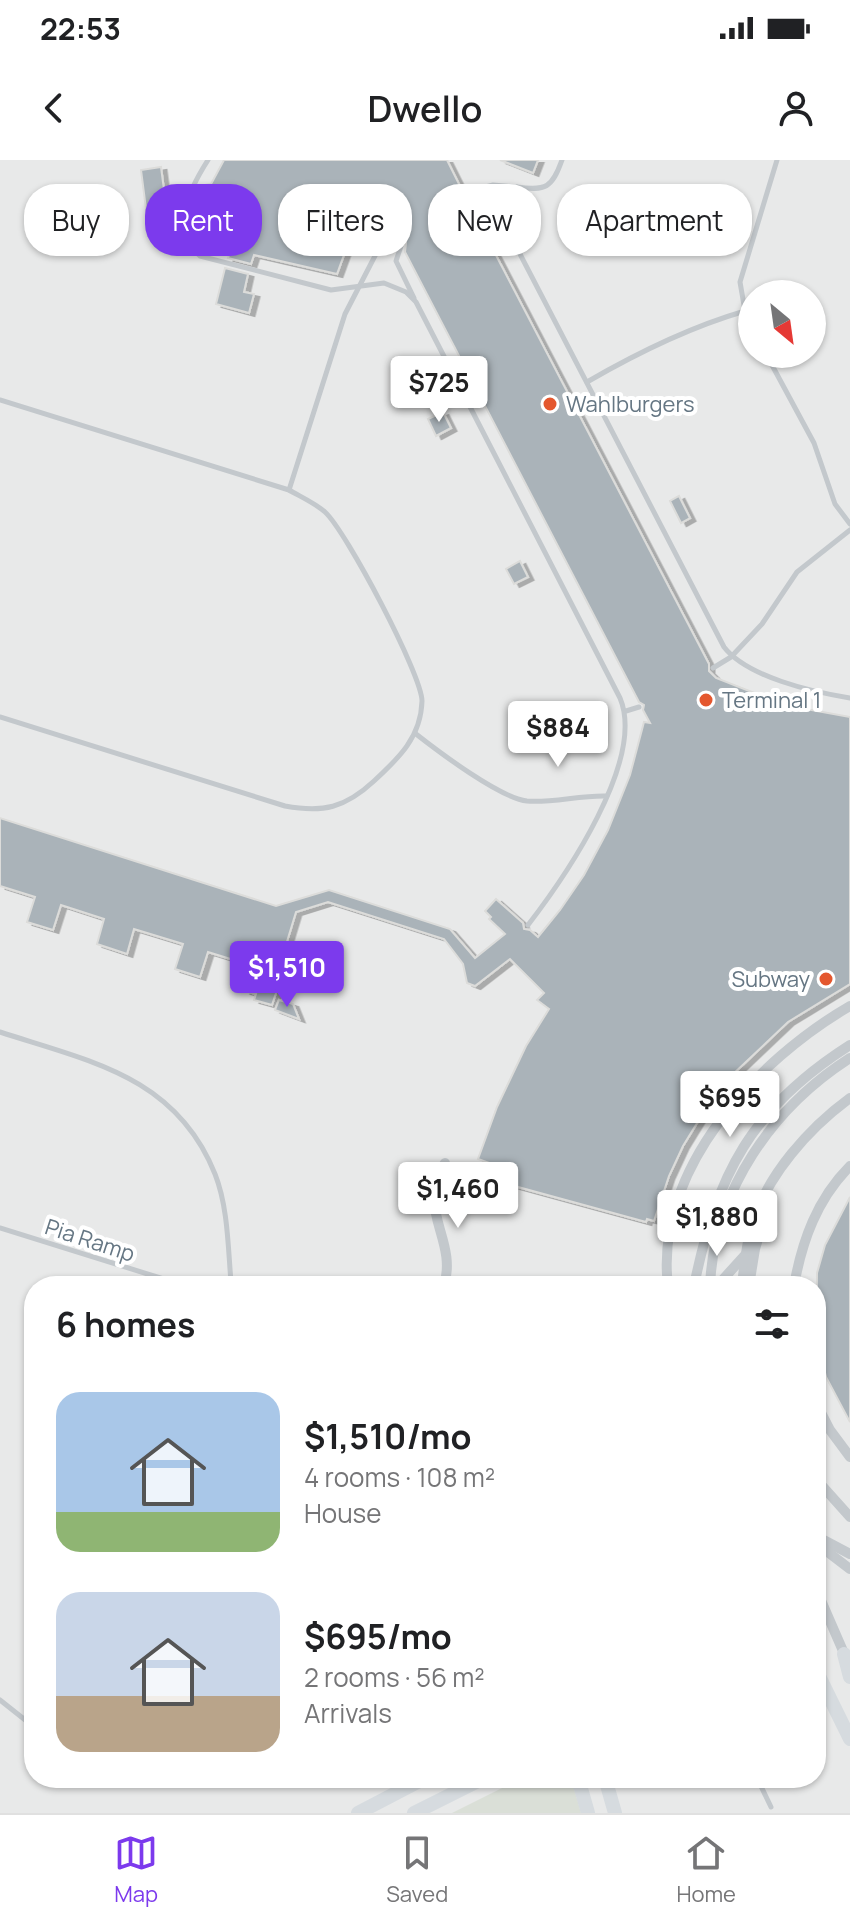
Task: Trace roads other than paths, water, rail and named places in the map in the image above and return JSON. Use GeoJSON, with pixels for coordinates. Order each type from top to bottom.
{"type":"FeatureCollection","features":[{"type":"Feature","properties":{"kind":"street"},"geometry":{"type":"LineString","coordinates":[[668,1276],[672,1224],[689,1175],[711,1135],[741,1094],[769,1064],[795,1041],[850,1006]]}},
{"type":"Feature","properties":{"kind":"street"},"geometry":{"type":"LineString","coordinates":[[698,1276],[713,1216],[741,1153],[760,1126],[792,1092],[850,1047]]}},
{"type":"Feature","properties":{"kind":"street"},"geometry":{"type":"LineString","coordinates":[[712,1276],[718,1235],[736,1184],[756,1149],[800,1097],[850,1058]]}},
{"type":"Feature","properties":{"kind":"street"},"geometry":{"type":"LineString","coordinates":[[743,1276],[752,1223],[768,1189],[812,1132],[848,1101]]}},
{"type":"Feature","properties":{"kind":"street"},"geometry":{"type":"LineString","coordinates":[[751,1276],[763,1216],[779,1180],[815,1133],[848,1101]]}},
{"type":"Feature","properties":{"kind":"street"},"geometry":{"type":"LineString","coordinates":[[445,1163],[433,1186],[434,1204],[448,1263],[446,1276]]}},
{"type":"Feature","properties":{"kind":"street"},"geometry":{"type":"LineString","coordinates":[[797,1276],[809,1229],[822,1203],[850,1166]]}},
{"type":"Feature","properties":{"kind":"street"},"geometry":{"type":"LineString","coordinates":[[726,1276],[745,1255]]}},
{"type":"Feature","properties":{"kind":"street"},"geometry":{"type":"LineString","coordinates":[[826,1422],[850,1457]]}},
{"type":"Feature","properties":{"kind":"street"},"geometry":{"type":"LineString","coordinates":[[826,1488],[850,1508]]}},
{"type":"Feature","properties":{"kind":"street"},"geometry":{"type":"LineString","coordinates":[[826,1490],[850,1517]]}},
{"type":"Feature","properties":{"kind":"street"},"geometry":{"type":"LineString","coordinates":[[826,1538],[850,1547]]}},
{"type":"Feature","properties":{"kind":"street"},"geometry":{"type":"LineString","coordinates":[[826,1540],[850,1554]]}},
{"type":"Feature","properties":{"kind":"street"},"geometry":{"type":"LineString","coordinates":[[826,1551],[850,1569]]}},
{"type":"Feature","properties":{"kind":"street"},"geometry":{"type":"LineString","coordinates":[[826,1612],[847,1660],[850,1677]]}},
{"type":"Feature","properties":{"kind":"street"},"geometry":{"type":"LineString","coordinates":[[826,1690],[850,1739]]}},
{"type":"Feature","properties":{"kind":"street"},"geometry":{"type":"LineString","coordinates":[[358,1813],[406,1788]]}},
{"type":"Feature","properties":{"kind":"street"},"geometry":{"type":"LineString","coordinates":[[414,1813],[464,1788]]}},
{"type":"Feature","properties":{"kind":"street"},"geometry":{"type":"LineString","coordinates":[[581,1788],[588,1813]]}},
{"type":"Feature","properties":{"kind":"street"},"geometry":{"type":"LineString","coordinates":[[608,1788],[615,1813]]}},
{"type":"Feature","properties":{"kind":"lane"},"geometry":{"type":"LineString","coordinates":[[208,160],[190,190],[184,218],[185,233],[200,256],[331,290],[384,283],[406,292],[416,302]]}},
{"type":"Feature","properties":{"kind":"lane"},"geometry":{"type":"LineString","coordinates":[[541,188],[551,183],[562,160]]}},
{"type":"Feature","properties":{"kind":"lane"},"geometry":{"type":"LineString","coordinates":[[741,280],[777,160]]}},
{"type":"Feature","properties":{"kind":"lane"},"geometry":{"type":"LineString","coordinates":[[289,490],[345,314],[375,256]]}},
{"type":"Feature","properties":{"kind":"lane"},"geometry":{"type":"LineString","coordinates":[[398,256],[396,261],[416,302],[626,711],[626,732],[607,796],[587,841],[528,925]]}},
{"type":"Feature","properties":{"kind":"lane"},"geometry":{"type":"LineString","coordinates":[[521,256],[731,657],[764,674],[850,698]]}},
{"type":"Feature","properties":{"kind":"lane"},"geometry":{"type":"LineString","coordinates":[[587,382],[644,351],[738,313]]}},
{"type":"Feature","properties":{"kind":"lane"},"geometry":{"type":"LineString","coordinates":[[713,668],[731,657],[769,615],[790,580],[850,527],[835,504],[814,443],[774,368]]}},
{"type":"Feature","properties":{"kind":"lane"},"geometry":{"type":"LineString","coordinates":[[0,400],[289,490],[325,512],[341,531],[415,672],[422,701],[416,734],[388,768],[352,799],[336,807],[306,810],[0,717]]}},
{"type":"Feature","properties":{"kind":"lane"},"geometry":{"type":"LineString","coordinates":[[626,711],[639,707]]}},
{"type":"Feature","properties":{"kind":"lane"},"geometry":{"type":"LineString","coordinates":[[416,734],[457,763],[518,799],[541,801],[586,795],[607,796]]}},
{"type":"Feature","properties":{"kind":"lane"},"geometry":{"type":"LineString","coordinates":[[0,1032],[112,1068],[149,1089],[175,1111],[194,1134],[215,1174],[226,1216],[231,1276]]}},
{"type":"Feature","properties":{"kind":"lane","name":"Pia Ramp"},"geometry":{"type":"LineString","coordinates":[[0,1228],[154,1276]]}},
{"type":"Feature","properties":{"kind":"lane"},"geometry":{"type":"LineString","coordinates":[[0,1700],[24,1719]]}},
{"type":"Feature","properties":{"kind":"lane"},"geometry":{"type":"LineString","coordinates":[[762,1788],[771,1807]]}},
{"type":"Feature","properties":{"kind":"place","name":"Wahlburgers"},"geometry":{"type":"Point","coordinates":[550,404]}},
{"type":"Feature","properties":{"kind":"place","name":"Terminal 1"},"geometry":{"type":"Point","coordinates":[706,700]}},
{"type":"Feature","properties":{"kind":"place","name":"Subway"},"geometry":{"type":"Point","coordinates":[826,979]}}]}
